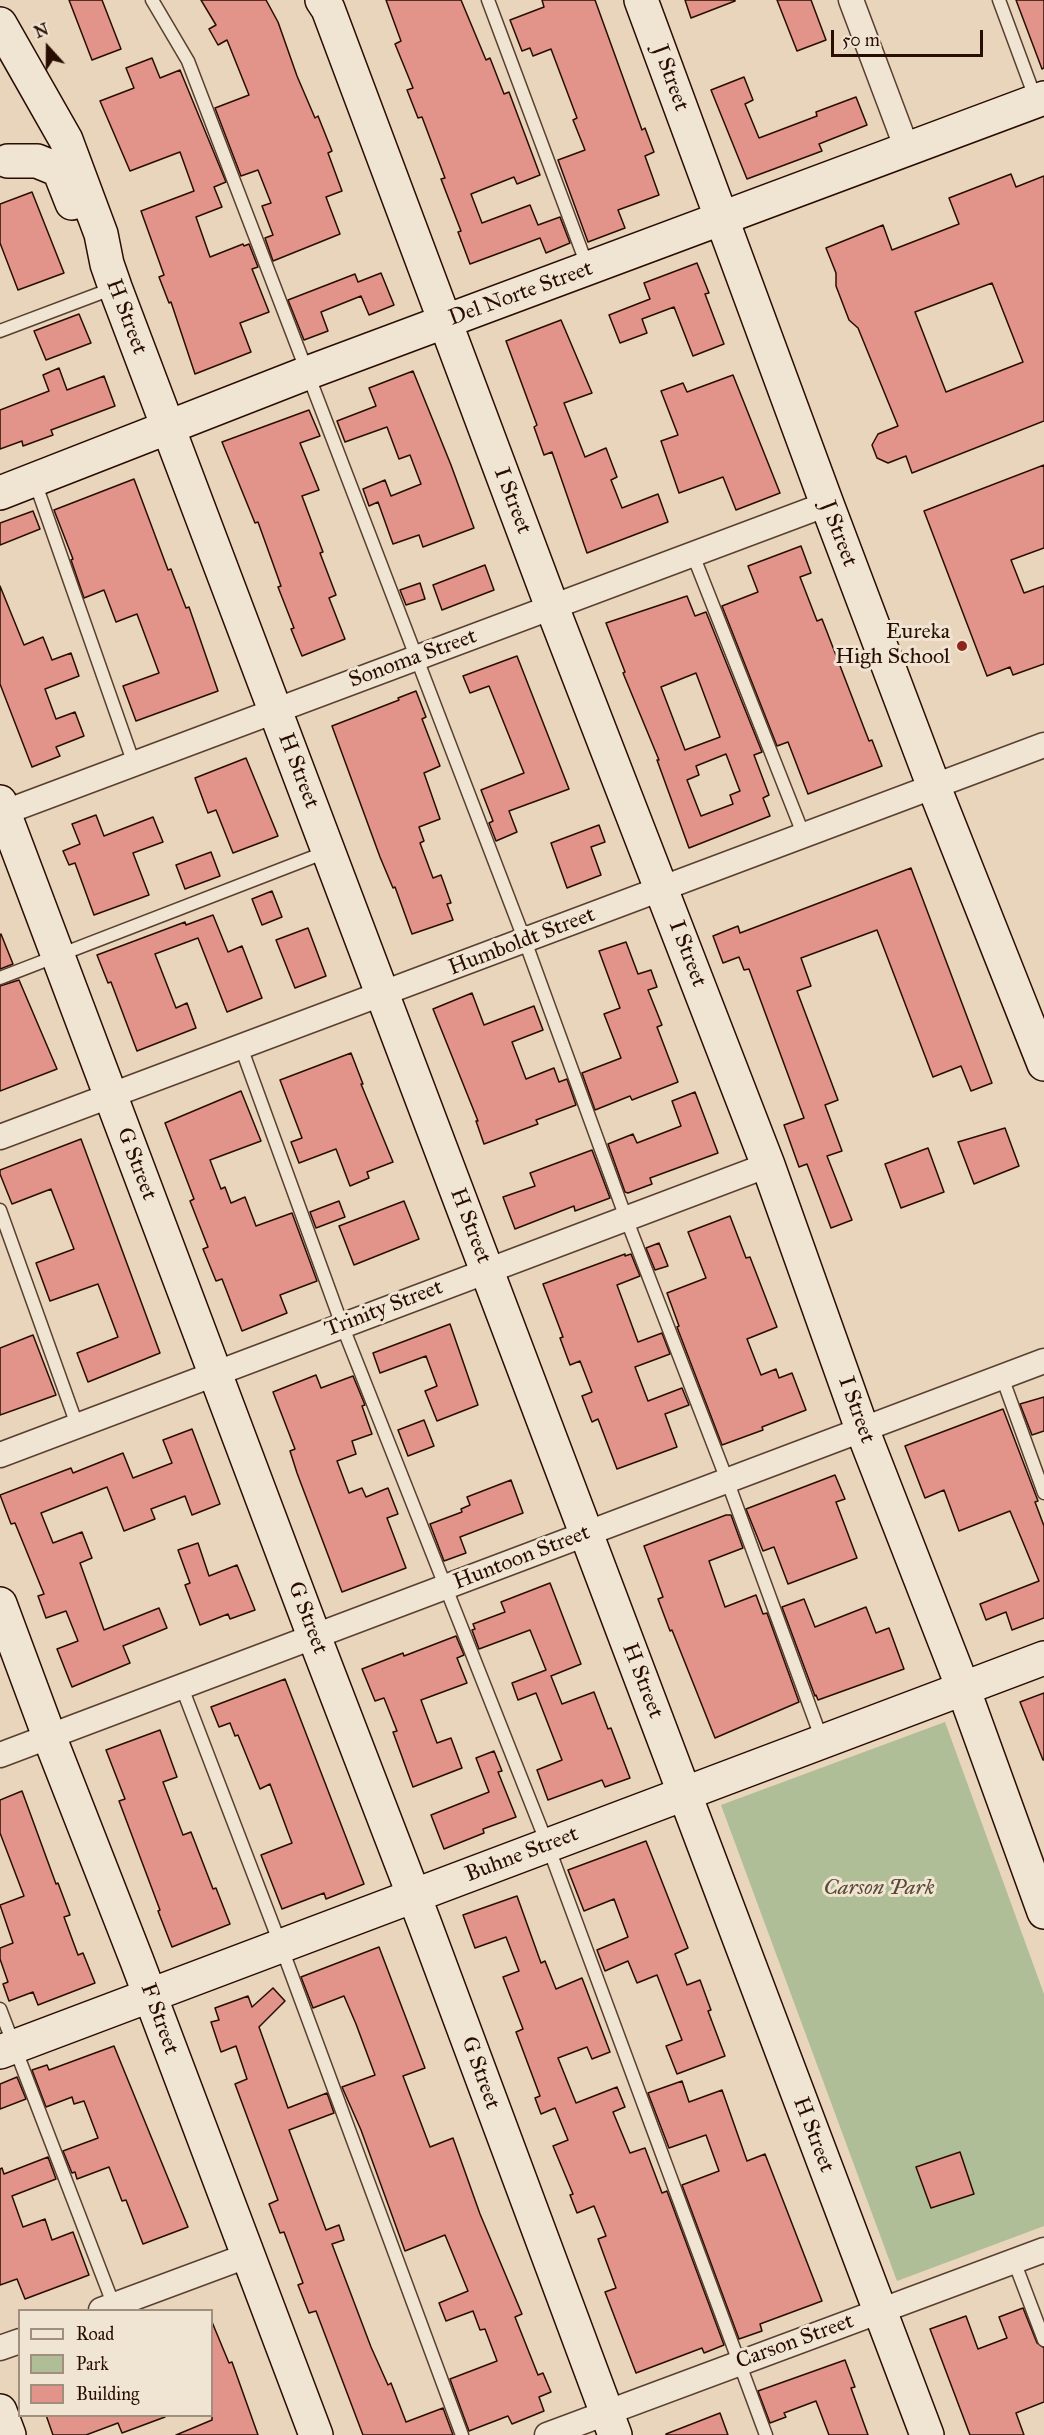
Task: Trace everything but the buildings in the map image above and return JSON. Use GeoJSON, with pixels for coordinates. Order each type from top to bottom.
{"type":"FeatureCollection","features":[{"type":"Feature","properties":{"kind":"street","name":"I Street"},"geometry":{"type":"LineString","coordinates":[[322,0],[328,9],[552,608],[768,1165],[862,1429],[963,1688],[1044,1912]]}},
{"type":"Feature","properties":{"kind":"street","name":"J Street"},"geometry":{"type":"LineString","coordinates":[[641,0],[934,787],[1044,1064]]}},
{"type":"Feature","properties":{"kind":"street"},"geometry":{"type":"LineString","coordinates":[[851,0],[907,149]]}},
{"type":"Feature","properties":{"kind":"street","name":"H Street"},"geometry":{"type":"LineString","coordinates":[[0,24],[66,140],[101,234],[111,276],[168,428],[927,2435]]}},
{"type":"Feature","properties":{"kind":"street"},"geometry":{"type":"LineString","coordinates":[[0,55],[32,108],[36,130],[31,144],[4,163]]}},
{"type":"Feature","properties":{"kind":"street","name":"Del Norte Street"},"geometry":{"type":"LineString","coordinates":[[0,493],[308,373],[1040,100]]}},
{"type":"Feature","properties":{"kind":"street"},"geometry":{"type":"LineString","coordinates":[[4,163],[37,161],[59,170],[86,238],[111,276]]}},
{"type":"Feature","properties":{"kind":"street","name":"Sonoma Street"},"geometry":{"type":"LineString","coordinates":[[1,810],[134,764],[827,504]]}},
{"type":"Feature","properties":{"kind":"street","name":"Humboldt Street"},"geometry":{"type":"LineString","coordinates":[[0,1137],[1044,745]]}},
{"type":"Feature","properties":{"kind":"street","name":"G Street"},"geometry":{"type":"LineString","coordinates":[[1,810],[414,1896],[611,2424]]}},
{"type":"Feature","properties":{"kind":"street","name":"Trinity Street"},"geometry":{"type":"LineString","coordinates":[[0,1455],[768,1165]]}},
{"type":"Feature","properties":{"kind":"street","name":"Huntoon Street"},"geometry":{"type":"LineString","coordinates":[[0,1755],[1044,1361]]}},
{"type":"Feature","properties":{"kind":"street","name":"F Street"},"geometry":{"type":"LineString","coordinates":[[0,1604],[316,2435]]}},
{"type":"Feature","properties":{"kind":"street","name":"Buhne Street"},"geometry":{"type":"LineString","coordinates":[[7,2049],[1044,1658]]}},
{"type":"Feature","properties":{"kind":"street","name":"Carson Street"},"geometry":{"type":"LineString","coordinates":[[547,2435],[611,2424],[741,2363],[1044,2250]]}},
{"type":"Feature","properties":{"kind":"street"},"geometry":{"type":"LineString","coordinates":[[107,2308],[249,2255]]}},
{"type":"Feature","properties":{"kind":"street"},"geometry":{"type":"LineString","coordinates":[[0,2348],[18,2342]]}},
{"type":"Feature","properties":{"kind":"street"},"geometry":{"type":"LineString","coordinates":[[0,2411],[9,2435]]}},
{"type":"Feature","properties":{"kind":"lane"},"geometry":{"type":"LineString","coordinates":[[152,0],[188,61],[525,941],[626,1218],[727,1480],[822,1740]]}},
{"type":"Feature","properties":{"kind":"lane"},"geometry":{"type":"LineString","coordinates":[[488,0],[588,269]]}},
{"type":"Feature","properties":{"kind":"lane"},"geometry":{"type":"LineString","coordinates":[[999,0],[1040,100]]}},
{"type":"Feature","properties":{"kind":"lane"},"geometry":{"type":"LineString","coordinates":[[0,331],[111,276]]}},
{"type":"Feature","properties":{"kind":"lane"},"geometry":{"type":"LineString","coordinates":[[34,479],[134,764]]}},
{"type":"Feature","properties":{"kind":"lane"},"geometry":{"type":"LineString","coordinates":[[693,555],[804,836]]}},
{"type":"Feature","properties":{"kind":"lane"},"geometry":{"type":"LineString","coordinates":[[0,978],[328,851]]}},
{"type":"Feature","properties":{"kind":"lane"},"geometry":{"type":"LineString","coordinates":[[241,1047],[342,1325],[548,1846],[766,2435]]}},
{"type":"Feature","properties":{"kind":"lane"},"geometry":{"type":"LineString","coordinates":[[0,1210],[77,1425]]}},
{"type":"Feature","properties":{"kind":"lane"},"geometry":{"type":"LineString","coordinates":[[1002,1377],[1044,1493]]}},
{"type":"Feature","properties":{"kind":"lane"},"geometry":{"type":"LineString","coordinates":[[182,1685],[462,2435]]}},
{"type":"Feature","properties":{"kind":"lane"},"geometry":{"type":"LineString","coordinates":[[0,2010],[7,2049],[107,2308]]}},
{"type":"Feature","properties":{"kind":"lane"},"geometry":{"type":"LineString","coordinates":[[1014,2261],[1044,2340]]}},
{"type":"Feature","properties":{"kind":"green space","name":"Carson Park"},"geometry":{"type":"Polygon","coordinates":[[[945,1722],[1044,1994],[1044,2226],[897,2281],[721,1805],[945,1722]]]}},
{"type":"Feature","properties":{"kind":"place","name":"Eureka High School"},"geometry":{"type":"Point","coordinates":[962,646]}}]}
